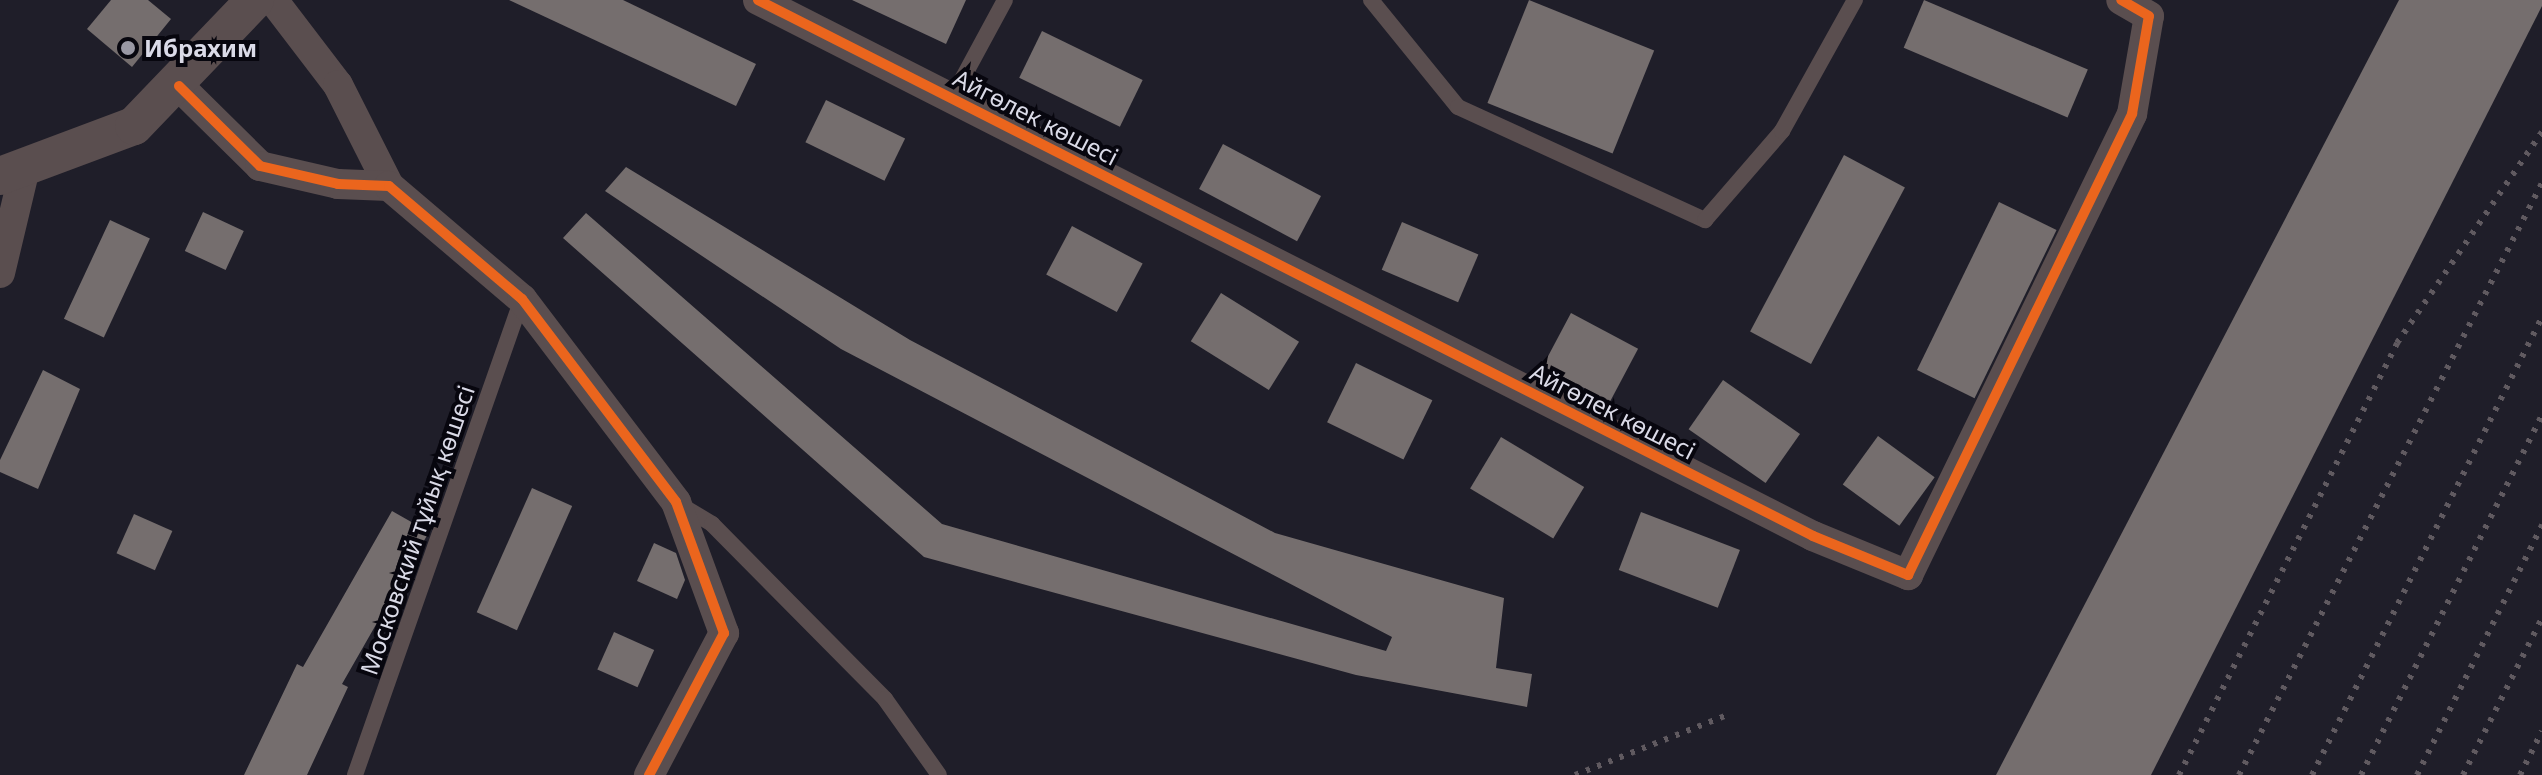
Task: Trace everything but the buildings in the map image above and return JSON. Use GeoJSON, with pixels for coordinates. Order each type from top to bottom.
{"type":"FeatureCollection","features":[{"type":"Feature","properties":{"kind":"street"},"geometry":{"type":"LineString","coordinates":[[0,273],[12,172],[134,126],[179,86],[255,0]]}},
{"type":"Feature","properties":{"kind":"street"},"geometry":{"type":"LineString","coordinates":[[273,0],[338,85],[389,186],[522,299],[676,502],[724,633],[649,775]]}},
{"type":"Feature","properties":{"kind":"street","name":"Айгөлек көшесі"},"geometry":{"type":"LineString","coordinates":[[758,0],[1813,536],[1908,575],[2132,114],[2149,16],[2121,0]]}},
{"type":"Feature","properties":{"kind":"street"},"geometry":{"type":"LineString","coordinates":[[179,86],[260,166],[338,184],[389,186]]}},
{"type":"Feature","properties":{"kind":"lane"},"geometry":{"type":"LineString","coordinates":[[952,98],[1005,0]]}},
{"type":"Feature","properties":{"kind":"lane"},"geometry":{"type":"LineString","coordinates":[[1371,0],[1458,107],[1705,220],[1782,131],[1855,0]]}},
{"type":"Feature","properties":{"kind":"lane","name":"Московский тұйық көшесі"},"geometry":{"type":"LineString","coordinates":[[355,775],[522,299]]}},
{"type":"Feature","properties":{"kind":"lane"},"geometry":{"type":"LineString","coordinates":[[676,502],[712,524],[885,699],[939,775]]}},
{"type":"Feature","properties":{"kind":"railway"},"geometry":{"type":"LineString","coordinates":[[2179,775],[2397,343],[2542,132]]}},
{"type":"Feature","properties":{"kind":"railway"},"geometry":{"type":"LineString","coordinates":[[2239,775],[2542,183]]}},
{"type":"Feature","properties":{"kind":"railway"},"geometry":{"type":"LineString","coordinates":[[2312,775],[2542,317]]}},
{"type":"Feature","properties":{"kind":"railway"},"geometry":{"type":"LineString","coordinates":[[2361,775],[2542,415]]}},
{"type":"Feature","properties":{"kind":"railway"},"geometry":{"type":"LineString","coordinates":[[2417,775],[2542,525]]}},
{"type":"Feature","properties":{"kind":"railway"},"geometry":{"type":"LineString","coordinates":[[2463,775],[2542,618]]}},
{"type":"Feature","properties":{"kind":"railway"},"geometry":{"type":"LineString","coordinates":[[1575,775],[1727,715]]}},
{"type":"Feature","properties":{"kind":"railway"},"geometry":{"type":"LineString","coordinates":[[2520,775],[2542,731]]}},
{"type":"Feature","properties":{"kind":"cycle path"},"geometry":{"type":"LineString","coordinates":[[758,0],[1813,536],[1908,575],[2132,114],[2149,16],[2121,0]]}},
{"type":"Feature","properties":{"kind":"cycle path"},"geometry":{"type":"LineString","coordinates":[[179,86],[260,166],[338,184],[389,186],[522,299],[676,502],[724,633],[649,775]]}},
{"type":"Feature","properties":{"kind":"place","name":"Ибрахим"},"geometry":{"type":"Point","coordinates":[128,48]}}]}
